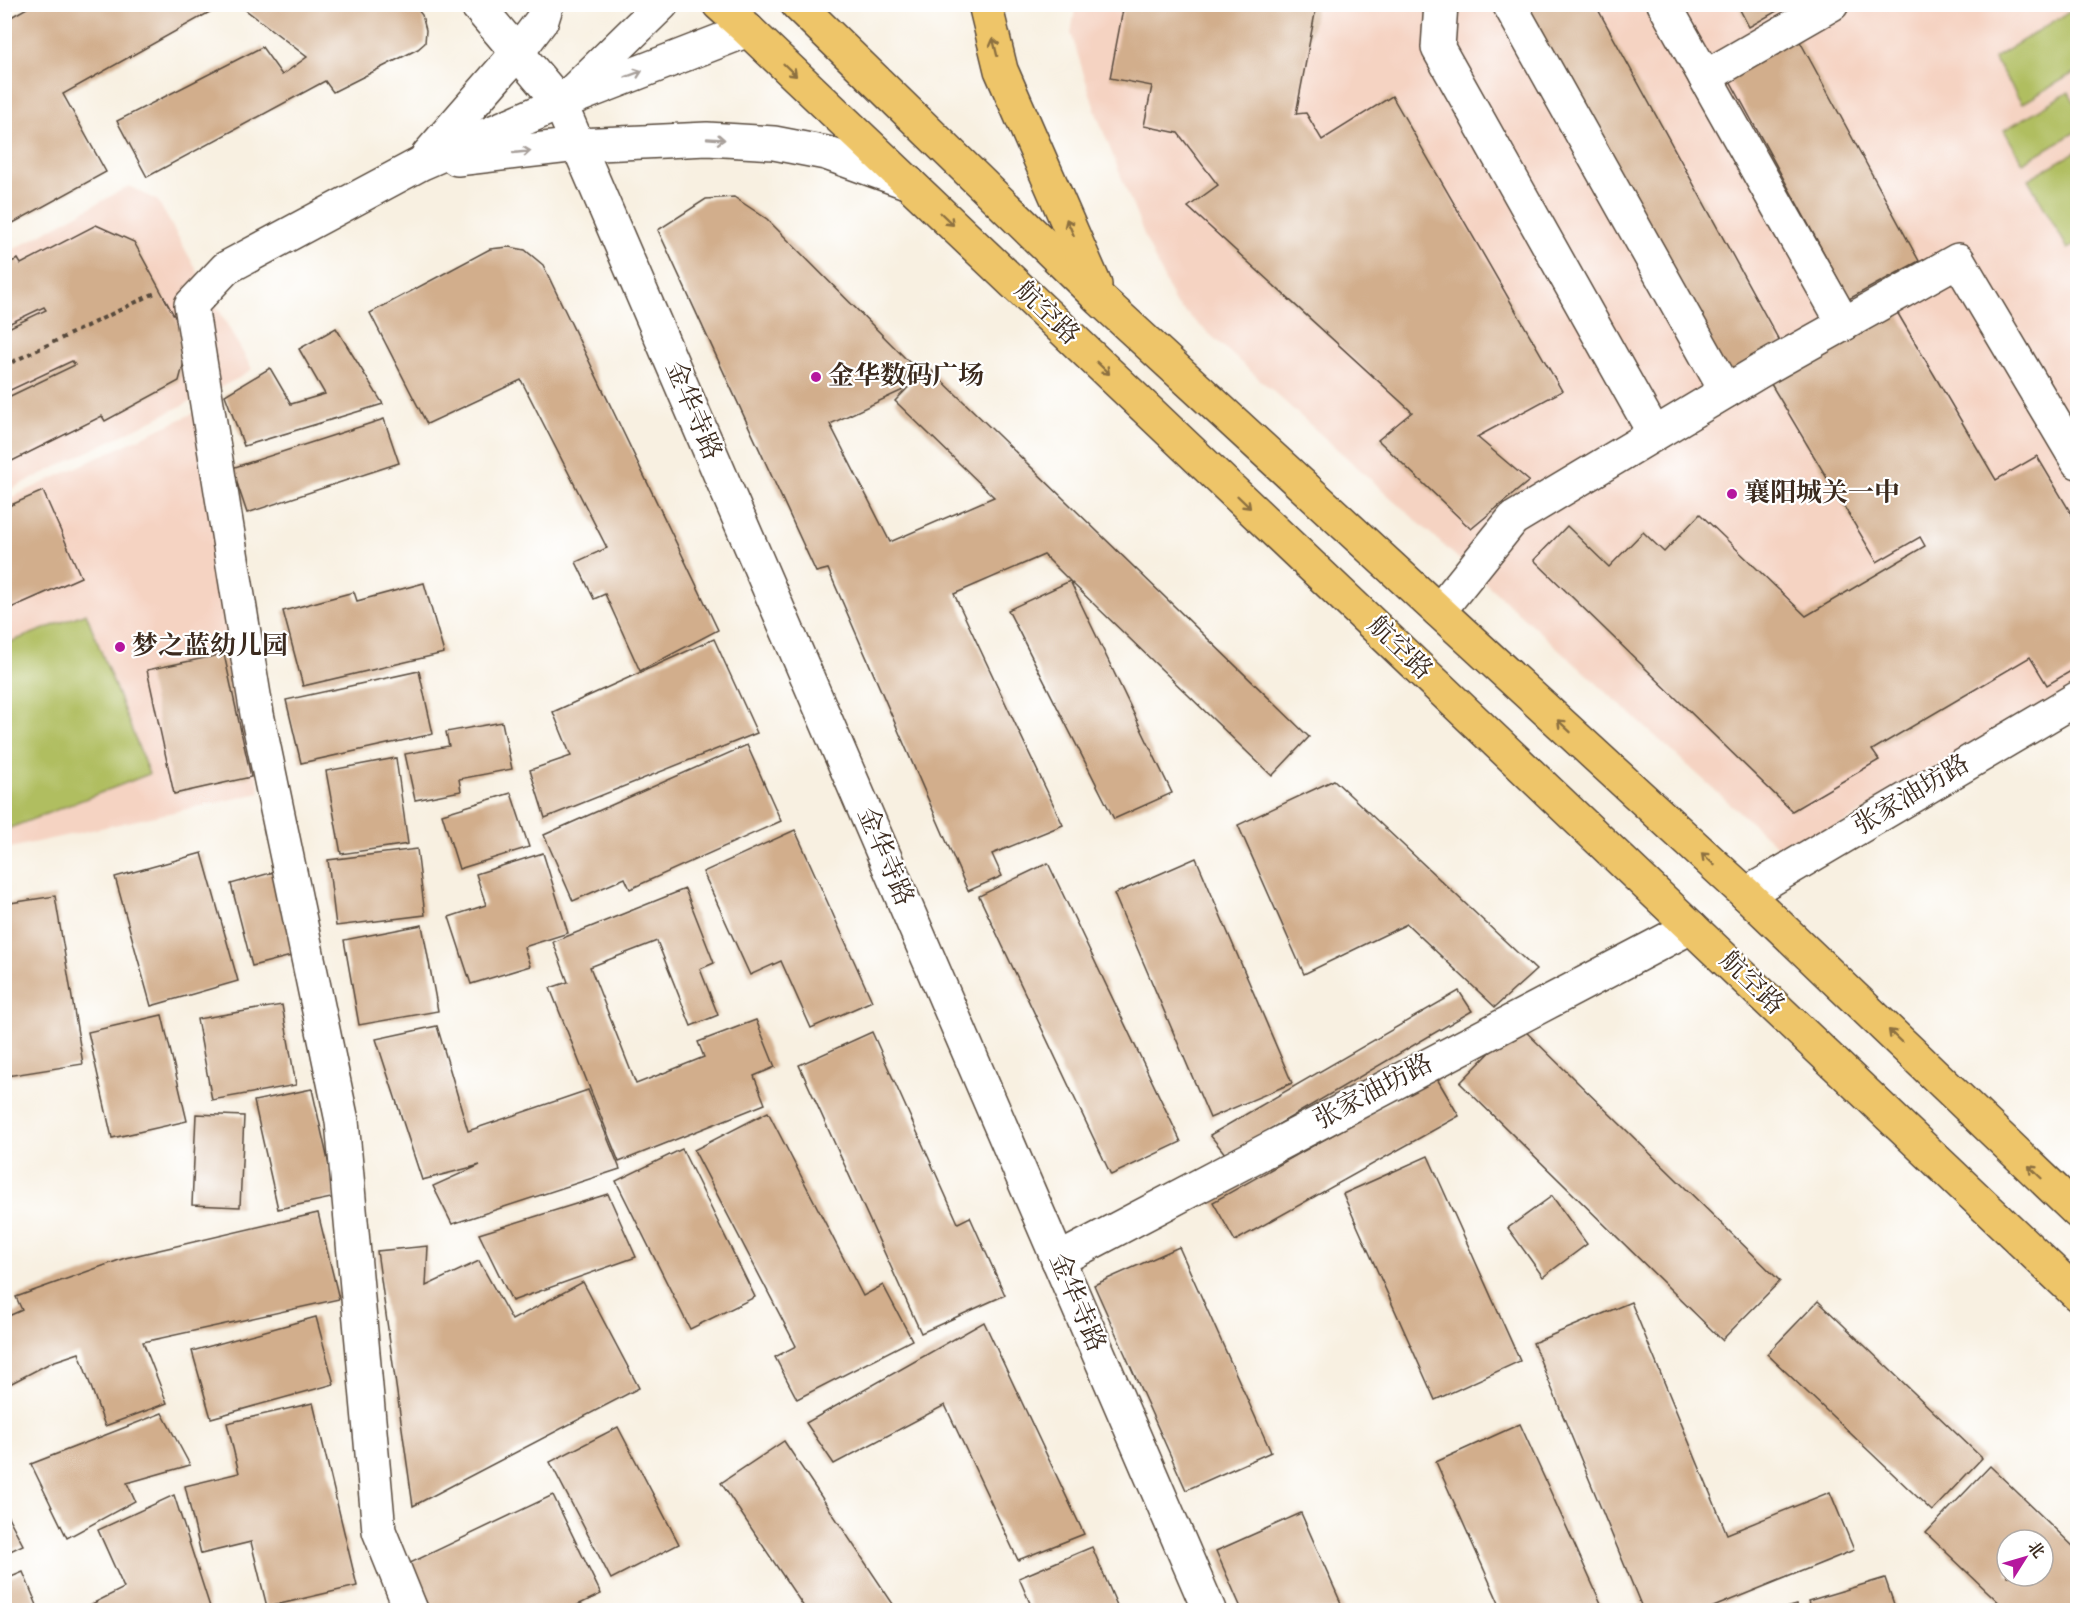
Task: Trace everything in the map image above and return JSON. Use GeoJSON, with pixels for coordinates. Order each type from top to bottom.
{"type":"FeatureCollection","features":[{"type":"Feature","properties":{"kind":"main road","name":"航空路"},"geometry":{"type":"LineString","coordinates":[[719,4],[2078,1295]]}},
{"type":"Feature","properties":{"kind":"main road"},"geometry":{"type":"LineString","coordinates":[[985,4],[1001,70],[1101,300]]}},
{"type":"Feature","properties":{"kind":"main road","name":"航空路"},"geometry":{"type":"LineString","coordinates":[[797,5],[1101,300],[1746,894],[2078,1212]]}},
{"type":"Feature","properties":{"kind":"main road"},"geometry":{"type":"LineString","coordinates":[[748,30],[797,5]]}},
{"type":"Feature","properties":{"kind":"street","name":"金华寺路"},"geometry":{"type":"LineString","coordinates":[[476,4],[560,104],[1209,1611]]}},
{"type":"Feature","properties":{"kind":"street"},"geometry":{"type":"LineString","coordinates":[[422,163],[517,53],[542,20],[547,4]]}},
{"type":"Feature","properties":{"kind":"street"},"geometry":{"type":"LineString","coordinates":[[560,104],[662,4]]}},
{"type":"Feature","properties":{"kind":"street"},"geometry":{"type":"LineString","coordinates":[[1441,4],[1438,48],[1654,433]]}},
{"type":"Feature","properties":{"kind":"street"},"geometry":{"type":"LineString","coordinates":[[1509,4],[1726,391]]}},
{"type":"Feature","properties":{"kind":"street"},"geometry":{"type":"LineString","coordinates":[[1664,4],[1844,324]]}},
{"type":"Feature","properties":{"kind":"street"},"geometry":{"type":"LineString","coordinates":[[1705,78],[1832,4]]}},
{"type":"Feature","properties":{"kind":"street"},"geometry":{"type":"LineString","coordinates":[[411,1611],[379,1531],[342,1121],[257,714],[191,305],[226,268],[422,163],[560,104],[748,30]]}},
{"type":"Feature","properties":{"kind":"street"},"geometry":{"type":"LineString","coordinates":[[422,163],[578,146],[707,139],[774,143],[826,153],[909,183]]}},
{"type":"Feature","properties":{"kind":"street"},"geometry":{"type":"LineString","coordinates":[[1439,611],[1513,519],[1726,391],[1958,260],[2078,462]]}},
{"type":"Feature","properties":{"kind":"street","name":"张家油坊路"},"geometry":{"type":"LineString","coordinates":[[1746,894],[2078,698]]}},
{"type":"Feature","properties":{"kind":"street","name":"张家油坊路"},"geometry":{"type":"LineString","coordinates":[[1058,1260],[1691,927]]}},
{"type":"Feature","properties":{"kind":"path"},"geometry":{"type":"LineString","coordinates":[[4,366],[159,291]]}},
{"type":"Feature","properties":{"kind":"shaded area","name":"襄阳城关一中"},"geometry":{"type":"Polygon","coordinates":[[[1076,4],[2077,5],[2077,685],[1788,856],[1175,303],[1147,242],[1096,113],[1071,33],[1076,4]]]}},
{"type":"Feature","properties":{"kind":"shaded area"},"geometry":{"type":"Polygon","coordinates":[[[129,186],[158,201],[252,369],[239,378],[5,492],[5,254],[129,186]]]}},
{"type":"Feature","properties":{"kind":"shaded area","name":"梦之蓝幼儿园"},"geometry":{"type":"Polygon","coordinates":[[[196,412],[260,793],[5,849],[4,501],[196,412]]]}},
{"type":"Feature","properties":{"kind":"green space"},"geometry":{"type":"Polygon","coordinates":[[[2077,7],[2077,71],[2022,104],[1994,58],[2077,7]]]}},
{"type":"Feature","properties":{"kind":"green space"},"geometry":{"type":"Polygon","coordinates":[[[2069,92],[2077,107],[2077,131],[2023,163],[2004,130],[2069,92]]]}},
{"type":"Feature","properties":{"kind":"green space"},"geometry":{"type":"Polygon","coordinates":[[[2077,151],[2077,244],[2068,249],[2028,179],[2077,151]]]}},
{"type":"Feature","properties":{"kind":"green space"},"geometry":{"type":"Polygon","coordinates":[[[86,613],[149,774],[5,830],[5,644],[86,613]]]}},
{"type":"Feature","properties":{"kind":"building"},"geometry":{"type":"Polygon","coordinates":[[[34,4],[215,4],[217,8],[63,94],[106,172],[4,228],[4,21],[34,4]]]}},
{"type":"Feature","properties":{"kind":"building"},"geometry":{"type":"Polygon","coordinates":[[[238,4],[413,4],[422,15],[426,30],[425,43],[418,49],[333,92],[325,81],[147,177],[117,121],[262,47],[282,75],[307,57],[238,4]]]}},
{"type":"Feature","properties":{"kind":"building"},"geometry":{"type":"Polygon","coordinates":[[[1124,4],[1298,4],[1316,8],[1296,114],[1306,113],[1322,140],[1392,96],[1562,391],[1477,437],[1529,481],[1471,529],[1378,440],[1412,412],[1188,207],[1218,185],[1178,133],[1144,126],[1152,86],[1110,78],[1124,4]]]}},
{"type":"Feature","properties":{"kind":"building"},"geometry":{"type":"Polygon","coordinates":[[[1523,4],[1595,4],[1781,344],[1725,375],[1523,4]]]}},
{"type":"Feature","properties":{"kind":"building"},"geometry":{"type":"Polygon","coordinates":[[[1737,4],[1789,4],[1749,27],[1737,4]]]}},
{"type":"Feature","properties":{"kind":"building"},"geometry":{"type":"Polygon","coordinates":[[[1797,36],[1919,261],[1849,299],[1727,75],[1797,36]]]}},
{"type":"Feature","properties":{"kind":"building"},"geometry":{"type":"Polygon","coordinates":[[[734,197],[767,219],[910,363],[903,390],[830,424],[890,542],[994,497],[895,401],[928,367],[1309,737],[1272,776],[1044,555],[954,594],[1063,825],[992,854],[1002,876],[968,891],[828,569],[816,572],[658,230],[706,199],[734,197]]]}},
{"type":"Feature","properties":{"kind":"building"},"geometry":{"type":"Polygon","coordinates":[[[96,225],[134,242],[189,343],[179,381],[105,421],[102,416],[4,465],[4,399],[75,365],[72,361],[4,393],[4,330],[46,310],[44,307],[4,326],[4,265],[18,259],[21,264],[96,225]]]}},
{"type":"Feature","properties":{"kind":"building"},"geometry":{"type":"Polygon","coordinates":[[[509,247],[525,250],[543,265],[718,630],[640,671],[605,594],[594,599],[576,562],[607,548],[521,380],[427,424],[370,313],[490,249],[509,247]]]}},
{"type":"Feature","properties":{"kind":"building"},"geometry":{"type":"Polygon","coordinates":[[[1890,300],[1996,480],[2037,456],[2078,525],[2078,667],[2047,685],[2030,657],[1872,750],[1879,760],[1792,811],[1534,560],[1567,526],[1609,567],[1643,532],[1664,552],[1700,514],[1806,616],[1925,546],[1920,537],[1877,562],[1765,374],[1890,300]]]}},
{"type":"Feature","properties":{"kind":"building"},"geometry":{"type":"Polygon","coordinates":[[[336,328],[383,404],[244,446],[225,395],[270,368],[291,404],[325,394],[299,349],[336,328]]]}},
{"type":"Feature","properties":{"kind":"building"},"geometry":{"type":"Polygon","coordinates":[[[384,419],[399,463],[247,513],[232,468],[384,419]]]}},
{"type":"Feature","properties":{"kind":"building"},"geometry":{"type":"Polygon","coordinates":[[[43,491],[81,577],[4,611],[4,508],[43,491]]]}},
{"type":"Feature","properties":{"kind":"building"},"geometry":{"type":"Polygon","coordinates":[[[1070,581],[1172,793],[1114,819],[1008,610],[1070,581]]]}},
{"type":"Feature","properties":{"kind":"building"},"geometry":{"type":"Polygon","coordinates":[[[424,583],[444,653],[303,686],[283,611],[354,592],[357,601],[424,583]]]}},
{"type":"Feature","properties":{"kind":"building"},"geometry":{"type":"Polygon","coordinates":[[[714,639],[757,733],[545,818],[530,770],[571,756],[553,712],[714,639]]]}},
{"type":"Feature","properties":{"kind":"building"},"geometry":{"type":"Polygon","coordinates":[[[224,654],[251,777],[174,794],[147,670],[224,654]]]}},
{"type":"Feature","properties":{"kind":"building"},"geometry":{"type":"Polygon","coordinates":[[[419,671],[433,734],[301,763],[286,700],[419,671]]]}},
{"type":"Feature","properties":{"kind":"building"},"geometry":{"type":"Polygon","coordinates":[[[502,722],[512,769],[459,779],[461,791],[415,800],[405,754],[449,746],[446,732],[502,722]]]}},
{"type":"Feature","properties":{"kind":"building"},"geometry":{"type":"Polygon","coordinates":[[[747,745],[781,821],[630,889],[625,878],[573,901],[544,835],[747,745]]]}},
{"type":"Feature","properties":{"kind":"building"},"geometry":{"type":"Polygon","coordinates":[[[396,758],[408,844],[341,854],[326,771],[396,758]]]}},
{"type":"Feature","properties":{"kind":"building"},"geometry":{"type":"Polygon","coordinates":[[[1334,780],[1536,970],[1495,1007],[1407,924],[1304,974],[1238,825],[1334,780]]]}},
{"type":"Feature","properties":{"kind":"building"},"geometry":{"type":"Polygon","coordinates":[[[511,793],[529,847],[459,869],[442,814],[511,793]]]}},
{"type":"Feature","properties":{"kind":"building"},"geometry":{"type":"Polygon","coordinates":[[[795,830],[872,1001],[811,1028],[781,961],[750,975],[703,872],[795,830]]]}},
{"type":"Feature","properties":{"kind":"building"},"geometry":{"type":"Polygon","coordinates":[[[417,849],[425,915],[336,926],[328,860],[417,849]]]}},
{"type":"Feature","properties":{"kind":"building"},"geometry":{"type":"Polygon","coordinates":[[[202,853],[238,981],[151,1006],[115,877],[202,853]]]}},
{"type":"Feature","properties":{"kind":"building"},"geometry":{"type":"Polygon","coordinates":[[[543,853],[568,933],[524,947],[530,966],[471,984],[449,917],[486,905],[476,874],[543,853]]]}},
{"type":"Feature","properties":{"kind":"building"},"geometry":{"type":"Polygon","coordinates":[[[1196,858],[1292,1083],[1210,1118],[1114,894],[1196,858]]]}},
{"type":"Feature","properties":{"kind":"building"},"geometry":{"type":"Polygon","coordinates":[[[1048,863],[1181,1142],[1111,1175],[979,896],[1048,863]]]}},
{"type":"Feature","properties":{"kind":"building"},"geometry":{"type":"Polygon","coordinates":[[[274,872],[295,955],[252,966],[231,884],[274,872]]]}},
{"type":"Feature","properties":{"kind":"building"},"geometry":{"type":"Polygon","coordinates":[[[685,889],[714,963],[700,969],[718,1015],[691,1026],[657,941],[590,967],[636,1084],[704,1057],[698,1042],[756,1020],[775,1067],[754,1076],[765,1104],[619,1162],[550,988],[568,982],[553,942],[685,889]]]}},
{"type":"Feature","properties":{"kind":"building"},"geometry":{"type":"Polygon","coordinates":[[[55,896],[83,1064],[7,1076],[4,1064],[4,904],[55,896]]]}},
{"type":"Feature","properties":{"kind":"building"},"geometry":{"type":"Polygon","coordinates":[[[422,925],[438,1011],[359,1025],[344,940],[422,925]]]}},
{"type":"Feature","properties":{"kind":"building"},"geometry":{"type":"Polygon","coordinates":[[[1459,991],[1472,1011],[1226,1155],[1210,1135],[1459,991]]]}},
{"type":"Feature","properties":{"kind":"building"},"geometry":{"type":"Polygon","coordinates":[[[282,1005],[296,1085],[212,1100],[197,1019],[282,1005]]]}},
{"type":"Feature","properties":{"kind":"building"},"geometry":{"type":"Polygon","coordinates":[[[162,1015],[187,1121],[112,1138],[88,1032],[162,1015]]]}},
{"type":"Feature","properties":{"kind":"building"},"geometry":{"type":"Polygon","coordinates":[[[1518,1024],[1780,1281],[1722,1340],[1460,1083],[1518,1024]]]}},
{"type":"Feature","properties":{"kind":"building"},"geometry":{"type":"Polygon","coordinates":[[[437,1026],[468,1131],[588,1090],[620,1169],[452,1224],[433,1186],[480,1165],[422,1180],[376,1039],[437,1026]]]}},
{"type":"Feature","properties":{"kind":"building"},"geometry":{"type":"Polygon","coordinates":[[[872,1032],[958,1223],[970,1217],[1005,1295],[921,1333],[799,1065],[872,1032]]]}},
{"type":"Feature","properties":{"kind":"building"},"geometry":{"type":"Polygon","coordinates":[[[1436,1077],[1459,1116],[1235,1241],[1213,1202],[1436,1077]]]}},
{"type":"Feature","properties":{"kind":"building"},"geometry":{"type":"Polygon","coordinates":[[[312,1089],[336,1197],[278,1209],[254,1101],[312,1089]]]}},
{"type":"Feature","properties":{"kind":"building"},"geometry":{"type":"Polygon","coordinates":[[[768,1112],[863,1296],[883,1285],[912,1340],[797,1399],[775,1357],[796,1346],[694,1150],[768,1112]]]}},
{"type":"Feature","properties":{"kind":"building"},"geometry":{"type":"Polygon","coordinates":[[[196,1114],[244,1116],[240,1207],[192,1205],[196,1114]]]}},
{"type":"Feature","properties":{"kind":"building"},"geometry":{"type":"Polygon","coordinates":[[[682,1149],[755,1297],[690,1329],[616,1181],[682,1149]]]}},
{"type":"Feature","properties":{"kind":"building"},"geometry":{"type":"Polygon","coordinates":[[[1428,1156],[1520,1361],[1435,1400],[1343,1194],[1428,1156]]]}},
{"type":"Feature","properties":{"kind":"building"},"geometry":{"type":"Polygon","coordinates":[[[608,1194],[636,1257],[512,1301],[479,1234],[608,1194]]]}},
{"type":"Feature","properties":{"kind":"building"},"geometry":{"type":"Polygon","coordinates":[[[1552,1196],[1587,1244],[1543,1277],[1508,1228],[1552,1196]]]}},
{"type":"Feature","properties":{"kind":"building"},"geometry":{"type":"Polygon","coordinates":[[[318,1213],[339,1299],[143,1342],[167,1403],[105,1426],[79,1353],[52,1362],[4,1387],[4,1318],[22,1310],[16,1297],[125,1258],[318,1213]]]}},
{"type":"Feature","properties":{"kind":"building"},"geometry":{"type":"Polygon","coordinates":[[[428,1246],[426,1286],[479,1261],[512,1320],[583,1282],[639,1388],[413,1506],[377,1251],[428,1246]]]}},
{"type":"Feature","properties":{"kind":"building"},"geometry":{"type":"Polygon","coordinates":[[[1179,1247],[1271,1452],[1186,1490],[1094,1285],[1179,1247]]]}},
{"type":"Feature","properties":{"kind":"building"},"geometry":{"type":"Polygon","coordinates":[[[1818,1301],[1982,1458],[1932,1511],[1767,1354],[1818,1301]]]}},
{"type":"Feature","properties":{"kind":"building"},"geometry":{"type":"Polygon","coordinates":[[[1631,1302],[1727,1534],[1830,1492],[1854,1550],[1706,1610],[1643,1610],[1533,1343],[1631,1302]]]}},
{"type":"Feature","properties":{"kind":"building"},"geometry":{"type":"Polygon","coordinates":[[[316,1317],[334,1384],[211,1418],[192,1351],[316,1317]]]}},
{"type":"Feature","properties":{"kind":"building"},"geometry":{"type":"Polygon","coordinates":[[[984,1322],[1084,1534],[1018,1560],[945,1405],[834,1464],[806,1423],[984,1322]]]}},
{"type":"Feature","properties":{"kind":"building"},"geometry":{"type":"Polygon","coordinates":[[[313,1403],[357,1586],[267,1607],[251,1542],[201,1554],[185,1486],[239,1473],[227,1423],[313,1403]]]}},
{"type":"Feature","properties":{"kind":"building"},"geometry":{"type":"Polygon","coordinates":[[[162,1413],[190,1465],[127,1483],[135,1501],[67,1538],[31,1464],[162,1413]]]}},
{"type":"Feature","properties":{"kind":"building"},"geometry":{"type":"Polygon","coordinates":[[[1520,1424],[1604,1610],[1502,1610],[1436,1462],[1520,1424]]]}},
{"type":"Feature","properties":{"kind":"building"},"geometry":{"type":"Polygon","coordinates":[[[618,1427],[679,1544],[611,1579],[550,1462],[618,1427]]]}},
{"type":"Feature","properties":{"kind":"building"},"geometry":{"type":"Polygon","coordinates":[[[784,1441],[897,1610],[806,1610],[721,1483],[784,1441]]]}},
{"type":"Feature","properties":{"kind":"building"},"geometry":{"type":"Polygon","coordinates":[[[1990,1466],[2054,1528],[1995,1528],[1995,1588],[2055,1588],[2055,1529],[2078,1551],[2078,1610],[2007,1610],[1926,1533],[1990,1466]]]}},
{"type":"Feature","properties":{"kind":"building"},"geometry":{"type":"Polygon","coordinates":[[[174,1495],[211,1610],[87,1610],[86,1607],[124,1588],[98,1530],[174,1495]]]}},
{"type":"Feature","properties":{"kind":"building"},"geometry":{"type":"Polygon","coordinates":[[[553,1495],[601,1594],[567,1610],[430,1610],[408,1564],[553,1495]]]}},
{"type":"Feature","properties":{"kind":"building"},"geometry":{"type":"Polygon","coordinates":[[[4,1509],[23,1545],[4,1554],[4,1509]]]}},
{"type":"Feature","properties":{"kind":"building"},"geometry":{"type":"Polygon","coordinates":[[[1301,1513],[1344,1610],[1242,1610],[1216,1551],[1301,1513]]]}},
{"type":"Feature","properties":{"kind":"building"},"geometry":{"type":"Polygon","coordinates":[[[1092,1547],[1119,1610],[1033,1610],[1019,1578],[1092,1547]]]}},
{"type":"Feature","properties":{"kind":"building"},"geometry":{"type":"Polygon","coordinates":[[[23,1572],[39,1610],[4,1610],[4,1580],[23,1572]]]}},
{"type":"Feature","properties":{"kind":"building"},"geometry":{"type":"Polygon","coordinates":[[[1885,1578],[1896,1610],[1811,1610],[1808,1601],[1885,1578]]]}},
{"type":"Feature","properties":{"kind":"building"},"geometry":{"type":"Polygon","coordinates":[[[1796,1605],[1797,1610],[1778,1610],[1796,1605]]]}},
{"type":"Feature","properties":{"kind":"place","name":"金华数码广场"},"geometry":{"type":"Point","coordinates":[816,377]}},
{"type":"Feature","properties":{"kind":"place","name":"襄阳城关一中"},"geometry":{"type":"Point","coordinates":[1732,494]}},
{"type":"Feature","properties":{"kind":"place","name":"梦之蓝幼儿园"},"geometry":{"type":"Point","coordinates":[120,647]}}]}
